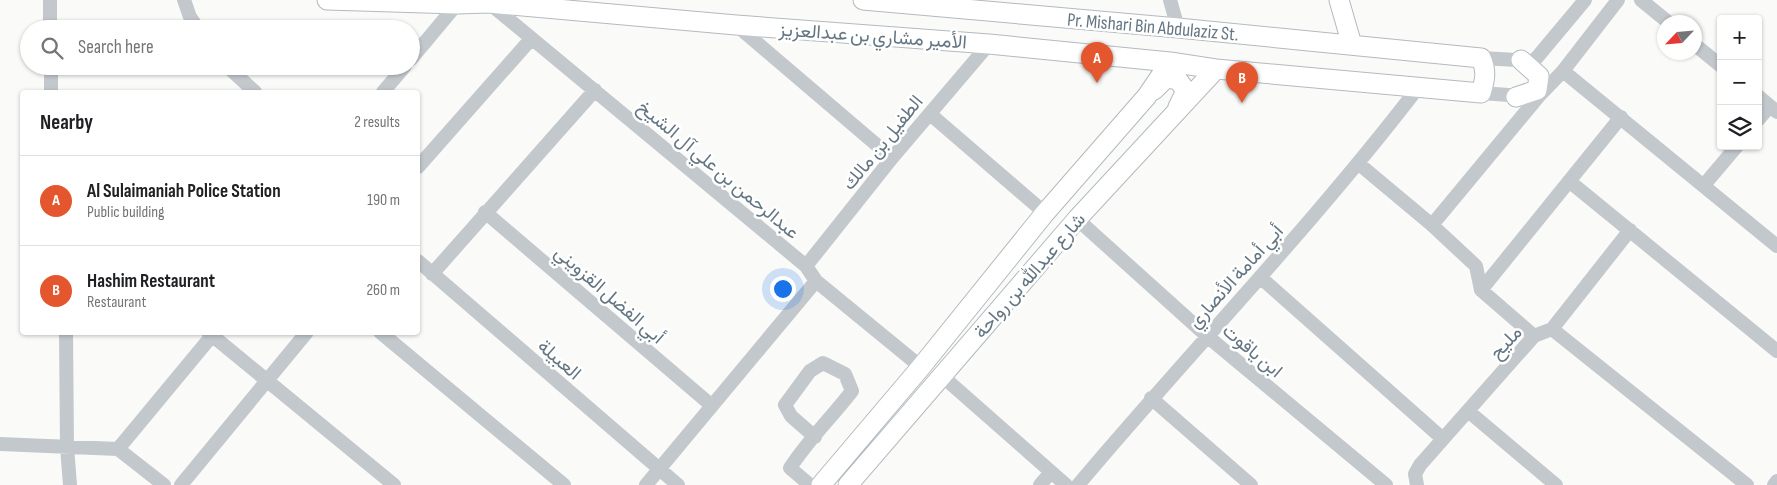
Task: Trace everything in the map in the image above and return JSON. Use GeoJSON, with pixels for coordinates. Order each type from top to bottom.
{"type":"FeatureCollection","features":[{"type":"Feature","properties":{"kind":"street"},"geometry":{"type":"LineString","coordinates":[[50,0],[50,20]]}},
{"type":"Feature","properties":{"kind":"street"},"geometry":{"type":"LineString","coordinates":[[184,0],[192,20]]}},
{"type":"Feature","properties":{"kind":"street","name":"الأمير مشاري بن عبدالعزيز"},"geometry":{"type":"LineString","coordinates":[[327,0],[457,4],[489,3],[736,25],[989,44],[1416,89],[1481,93]]}},
{"type":"Feature","properties":{"kind":"street","name":"Pr. Mishari Bin Abdulaziz St."},"geometry":{"type":"LineString","coordinates":[[863,0],[1011,7],[1178,28],[1481,58]]}},
{"type":"Feature","properties":{"kind":"street"},"geometry":{"type":"LineString","coordinates":[[1170,0],[1178,28]]}},
{"type":"Feature","properties":{"kind":"street"},"geometry":{"type":"LineString","coordinates":[[1339,0],[1352,45]]}},
{"type":"Feature","properties":{"kind":"street"},"geometry":{"type":"LineString","coordinates":[[1538,97],[1516,97],[1481,93],[1486,69],[1481,58],[1534,61],[1585,0]]}},
{"type":"Feature","properties":{"kind":"street"},"geometry":{"type":"LineString","coordinates":[[1432,225],[1538,97],[1564,71],[1618,0]]}},
{"type":"Feature","properties":{"kind":"street"},"geometry":{"type":"LineString","coordinates":[[1641,0],[1659,15]]}},
{"type":"Feature","properties":{"kind":"street","name":"عبدالرحمن بن علي آل الشيخ"},"geometry":{"type":"LineString","coordinates":[[489,3],[806,266],[816,281],[921,367]]}},
{"type":"Feature","properties":{"kind":"street"},"geometry":{"type":"LineString","coordinates":[[420,48],[457,4]]}},
{"type":"Feature","properties":{"kind":"street"},"geometry":{"type":"LineString","coordinates":[[736,25],[892,158]]}},
{"type":"Feature","properties":{"kind":"street"},"geometry":{"type":"LineString","coordinates":[[420,165],[531,38]]}},
{"type":"Feature","properties":{"kind":"street","name":"الطفيل بن مالك"},"geometry":{"type":"LineString","coordinates":[[806,266],[892,158],[989,44]]}},
{"type":"Feature","properties":{"kind":"street"},"geometry":{"type":"LineString","coordinates":[[1702,51],[1717,63]]}},
{"type":"Feature","properties":{"kind":"street"},"geometry":{"type":"LineString","coordinates":[[1516,97],[1537,90],[1538,76],[1521,60]]}},
{"type":"Feature","properties":{"kind":"street","name":"شارع عبدالله بن رواحة"},"geometry":{"type":"LineString","coordinates":[[821,485],[921,367],[1045,213],[1147,96],[1170,62]]}},
{"type":"Feature","properties":{"kind":"street","name":"شارع عبدالله بن رواحة"},"geometry":{"type":"LineString","coordinates":[[848,485],[1077,219],[1216,69]]}},
{"type":"Feature","properties":{"kind":"street"},"geometry":{"type":"LineString","coordinates":[[1564,71],[1777,246]]}},
{"type":"Feature","properties":{"kind":"street"},"geometry":{"type":"LineString","coordinates":[[51,75],[52,90]]}},
{"type":"Feature","properties":{"kind":"street"},"geometry":{"type":"LineString","coordinates":[[237,75],[253,90]]}},
{"type":"Feature","properties":{"kind":"street"},"geometry":{"type":"LineString","coordinates":[[385,90],[397,75]]}},
{"type":"Feature","properties":{"kind":"street"},"geometry":{"type":"LineString","coordinates":[[1147,96],[1166,78],[1178,80],[1186,91],[1174,115]]}},
{"type":"Feature","properties":{"kind":"street","name":"أبي أمامة الأنصاري"},"geometry":{"type":"LineString","coordinates":[[1078,485],[1151,398],[1359,164],[1416,89]]}},
{"type":"Feature","properties":{"kind":"street"},"geometry":{"type":"LineString","coordinates":[[432,274],[595,90]]}},
{"type":"Feature","properties":{"kind":"street"},"geometry":{"type":"LineString","coordinates":[[1762,99],[1773,109],[1762,117]]}},
{"type":"Feature","properties":{"kind":"street"},"geometry":{"type":"LineString","coordinates":[[930,114],[1045,213]]}},
{"type":"Feature","properties":{"kind":"street"},"geometry":{"type":"LineString","coordinates":[[1481,290],[1621,117]]}},
{"type":"Feature","properties":{"kind":"street"},"geometry":{"type":"LineString","coordinates":[[1704,185],[1734,150]]}},
{"type":"Feature","properties":{"kind":"street"},"geometry":{"type":"LineString","coordinates":[[1359,164],[1432,225],[1476,266],[1481,290],[1534,336]]}},
{"type":"Feature","properties":{"kind":"street"},"geometry":{"type":"LineString","coordinates":[[1569,181],[1777,351]]}},
{"type":"Feature","properties":{"kind":"street","name":"أبي الفضل القزويني"},"geometry":{"type":"LineString","coordinates":[[486,212],[711,405]]}},
{"type":"Feature","properties":{"kind":"street","name":"ابن ياقوت"},"geometry":{"type":"LineString","coordinates":[[1077,219],[1206,336],[1386,485]]}},
{"type":"Feature","properties":{"kind":"street","name":"مليح"},"geometry":{"type":"LineString","coordinates":[[1417,485],[1415,474],[1420,465],[1534,336],[1552,329],[1630,230]]}},
{"type":"Feature","properties":{"kind":"street","name":"العبيلة"},"geometry":{"type":"LineString","coordinates":[[420,263],[678,485]]}},
{"type":"Feature","properties":{"kind":"street"},"geometry":{"type":"LineString","coordinates":[[1260,277],[1442,439]]}},
{"type":"Feature","properties":{"kind":"street"},"geometry":{"type":"LineString","coordinates":[[646,485],[816,281]]}},
{"type":"Feature","properties":{"kind":"street"},"geometry":{"type":"LineString","coordinates":[[1552,329],[1747,485]]}},
{"type":"Feature","properties":{"kind":"street"},"geometry":{"type":"LineString","coordinates":[[66,335],[67,446],[70,485]]}},
{"type":"Feature","properties":{"kind":"street"},"geometry":{"type":"LineString","coordinates":[[118,449],[211,335]]}},
{"type":"Feature","properties":{"kind":"street"},"geometry":{"type":"LineString","coordinates":[[213,335],[394,485]]}},
{"type":"Feature","properties":{"kind":"street"},"geometry":{"type":"LineString","coordinates":[[181,485],[305,335]]}},
{"type":"Feature","properties":{"kind":"street"},"geometry":{"type":"LineString","coordinates":[[384,335],[564,485]]}},
{"type":"Feature","properties":{"kind":"street"},"geometry":{"type":"LineString","coordinates":[[810,485],[790,468],[802,450],[815,437],[852,391],[845,374],[823,362],[810,371],[785,405],[791,416],[815,437]]}},
{"type":"Feature","properties":{"kind":"street"},"geometry":{"type":"LineString","coordinates":[[941,375],[1066,485]]}},
{"type":"Feature","properties":{"kind":"street"},"geometry":{"type":"LineString","coordinates":[[1151,398],[1251,485]]}},
{"type":"Feature","properties":{"kind":"street"},"geometry":{"type":"LineString","coordinates":[[1468,411],[1556,485]]}},
{"type":"Feature","properties":{"kind":"street"},"geometry":{"type":"LineString","coordinates":[[0,444],[118,449],[164,485]]}},
{"type":"Feature","properties":{"kind":"street"},"geometry":{"type":"LineString","coordinates":[[1040,485],[1051,472]]}},
{"type":"Feature","properties":{"kind":"street"},"geometry":{"type":"LineString","coordinates":[[1774,485],[1777,481]]}},
{"type":"Feature","properties":{"kind":"place","name":"Al Sulaimaniah Police Station"},"geometry":{"type":"Point","coordinates":[1097,83]}},
{"type":"Feature","properties":{"kind":"place","name":"Hashim Restaurant"},"geometry":{"type":"Point","coordinates":[1242,103]}}]}
